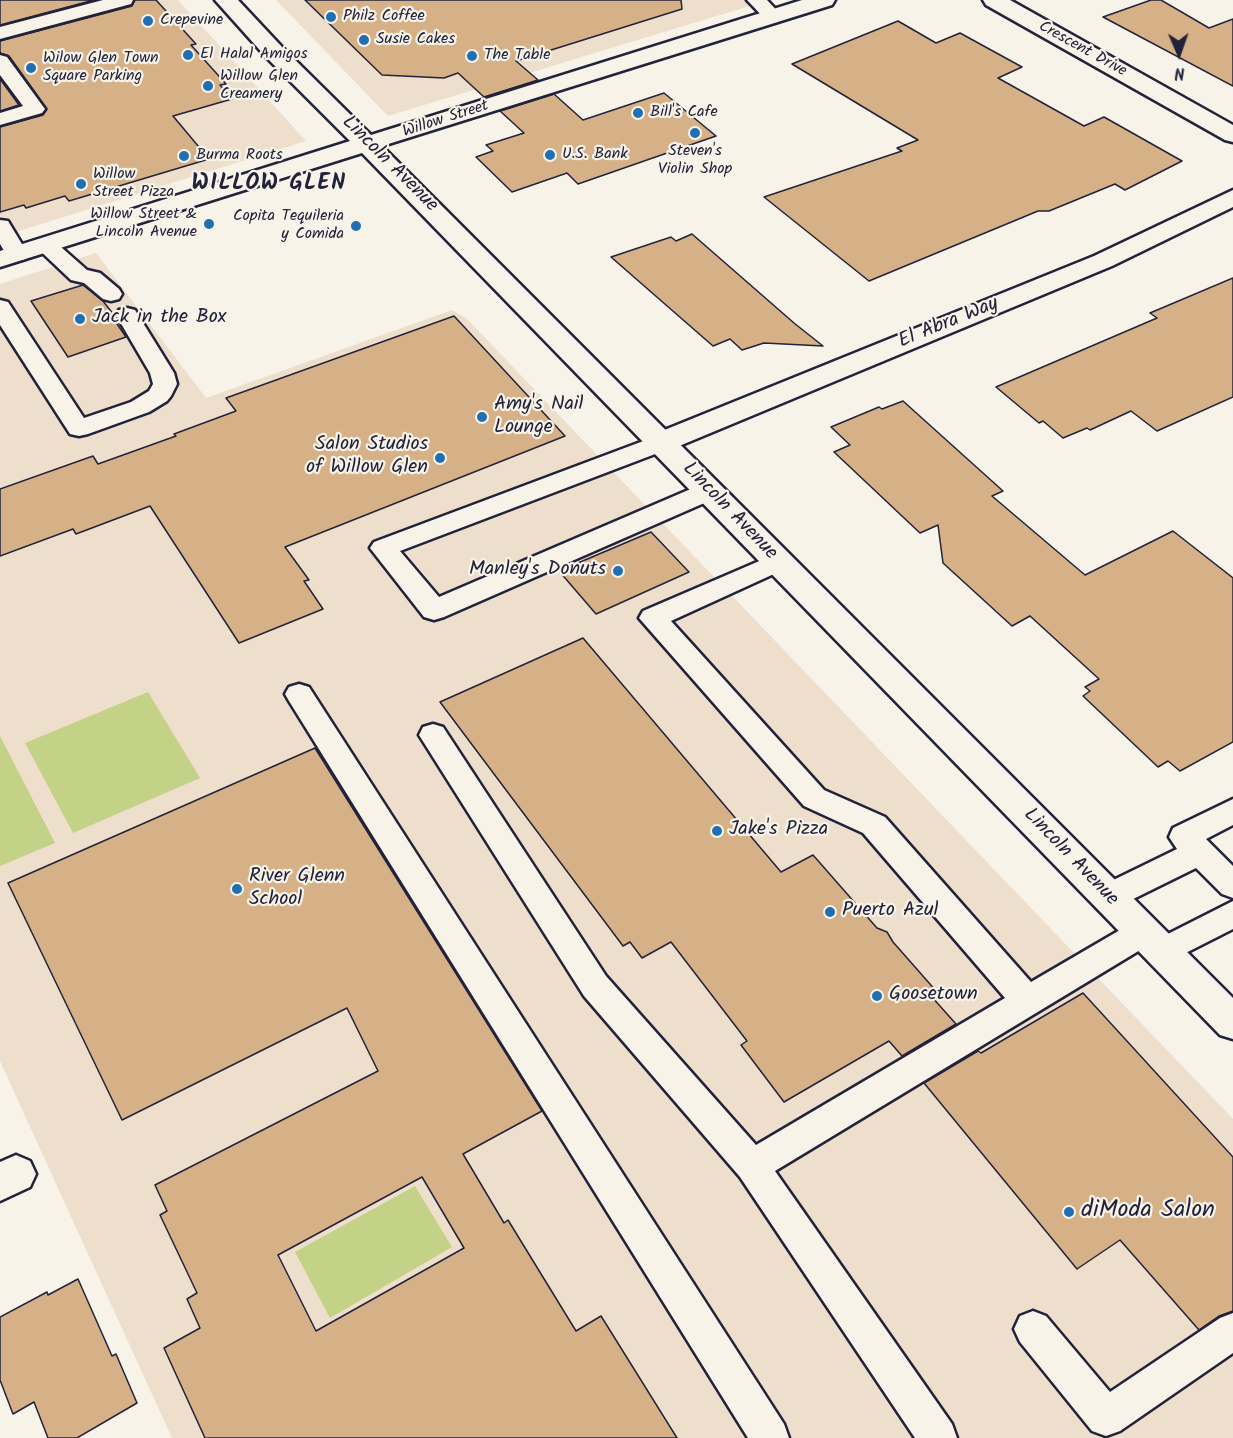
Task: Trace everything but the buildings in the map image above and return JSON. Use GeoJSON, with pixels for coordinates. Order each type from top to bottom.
{"type":"FeatureCollection","features":[{"type":"Feature","properties":{"kind":"main road","name":"Lincoln Avenue"},"geometry":{"type":"LineString","coordinates":[[226,0],[274,52],[369,144],[1233,1023]]}},
{"type":"Feature","properties":{"kind":"main road","name":"Crescent Drive"},"geometry":{"type":"LineString","coordinates":[[994,0],[1233,135]]}},
{"type":"Feature","properties":{"kind":"main road","name":"Willow Street"},"geometry":{"type":"LineString","coordinates":[[8,257],[815,1]]}},
{"type":"Feature","properties":{"kind":"main road","name":"El Abra Way"},"geometry":{"type":"LineString","coordinates":[[662,442],[1103,261],[1233,197]]}},
{"type":"Feature","properties":{"kind":"lane"},"geometry":{"type":"LineString","coordinates":[[0,33],[123,0]]}},
{"type":"Feature","properties":{"kind":"lane"},"geometry":{"type":"LineString","coordinates":[[756,0],[773,16]]}},
{"type":"Feature","properties":{"kind":"lane"},"geometry":{"type":"LineString","coordinates":[[0,61],[35,109],[0,119]]}},
{"type":"Feature","properties":{"kind":"lane"},"geometry":{"type":"LineString","coordinates":[[0,70],[31,111],[0,119]]}},
{"type":"Feature","properties":{"kind":"lane"},"geometry":{"type":"LineString","coordinates":[[0,226],[8,257]]}},
{"type":"Feature","properties":{"kind":"lane"},"geometry":{"type":"LineString","coordinates":[[45,245],[79,275],[92,278],[111,294]]}},
{"type":"Feature","properties":{"kind":"lane"},"geometry":{"type":"LineString","coordinates":[[0,307],[79,428],[140,407],[159,396],[165,384],[162,373],[128,315]]}},
{"type":"Feature","properties":{"kind":"lane"},"geometry":{"type":"LineString","coordinates":[[662,442],[383,548],[434,610],[709,491]]}},
{"type":"Feature","properties":{"kind":"lane"},"geometry":{"type":"LineString","coordinates":[[778,562],[653,618],[814,798],[874,825],[1026,1001]]}},
{"type":"Feature","properties":{"kind":"lane"},"geometry":{"type":"LineString","coordinates":[[299,694],[770,1438]]}},
{"type":"Feature","properties":{"kind":"lane"},"geometry":{"type":"LineString","coordinates":[[434,735],[595,986],[752,1166],[938,1438]]}},
{"type":"Feature","properties":{"kind":"lane"},"geometry":{"type":"LineString","coordinates":[[1229,875],[1199,852],[1185,837],[1233,811]]}},
{"type":"Feature","properties":{"kind":"lane"},"geometry":{"type":"LineString","coordinates":[[1108,897],[1199,852]]}},
{"type":"Feature","properties":{"kind":"lane"},"geometry":{"type":"LineString","coordinates":[[752,1166],[1026,1001],[1152,942],[1233,914]]}},
{"type":"Feature","properties":{"kind":"lane"},"geometry":{"type":"LineString","coordinates":[[1033,1329],[1106,1417],[1233,1331]]}},
{"type":"Feature","properties":{"kind":"shaded area"},"geometry":{"type":"Polygon","coordinates":[[[0,0],[178,0],[306,141],[0,237],[0,0]]]}},
{"type":"Feature","properties":{"kind":"shaded area"},"geometry":{"type":"Polygon","coordinates":[[[276,0],[769,0],[388,116],[276,0]]]}},
{"type":"Feature","properties":{"kind":"shaded area"},"geometry":{"type":"Polygon","coordinates":[[[96,253],[206,398],[452,310],[466,318],[1233,1119],[1233,1438],[172,1438],[0,1061],[0,284],[96,253]]]}},
{"type":"Feature","properties":{"kind":"green space"},"geometry":{"type":"Polygon","coordinates":[[[148,692],[200,778],[73,833],[25,743],[148,692]]]}},
{"type":"Feature","properties":{"kind":"green space"},"geometry":{"type":"Polygon","coordinates":[[[0,736],[55,843],[0,866],[0,736]]]}},
{"type":"Feature","properties":{"kind":"green space"},"geometry":{"type":"Polygon","coordinates":[[[415,1186],[452,1247],[330,1318],[295,1252],[415,1186]]]}},
{"type":"Feature","properties":{"kind":"place","name":"Philz Coffee"},"geometry":{"type":"Point","coordinates":[331,17]}},
{"type":"Feature","properties":{"kind":"place","name":"Crepevine"},"geometry":{"type":"Point","coordinates":[148,21]}},
{"type":"Feature","properties":{"kind":"place","name":"Susie Cakes"},"geometry":{"type":"Point","coordinates":[364,40]}},
{"type":"Feature","properties":{"kind":"place","name":"El Halal Amigos"},"geometry":{"type":"Point","coordinates":[188,55]}},
{"type":"Feature","properties":{"kind":"place","name":"The Table"},"geometry":{"type":"Point","coordinates":[472,56]}},
{"type":"Feature","properties":{"kind":"place","name":"Wilow Glen Town Square Parking"},"geometry":{"type":"Point","coordinates":[31,68]}},
{"type":"Feature","properties":{"kind":"place","name":"Willow Glen Creamery"},"geometry":{"type":"Point","coordinates":[208,86]}},
{"type":"Feature","properties":{"kind":"place","name":"Bill's Cafe"},"geometry":{"type":"Point","coordinates":[638,113]}},
{"type":"Feature","properties":{"kind":"place","name":"Steven's Violin Shop"},"geometry":{"type":"Point","coordinates":[695,133]}},
{"type":"Feature","properties":{"kind":"place","name":"U.S. Bank"},"geometry":{"type":"Point","coordinates":[550,155]}},
{"type":"Feature","properties":{"kind":"place","name":"Burma Roots"},"geometry":{"type":"Point","coordinates":[184,156]}},
{"type":"Feature","properties":{"kind":"place","name":"Willow Street Pizza"},"geometry":{"type":"Point","coordinates":[81,184]}},
{"type":"Feature","properties":{"kind":"place","name":"Willow Street & Lincoln Avenue"},"geometry":{"type":"Point","coordinates":[209,224]}},
{"type":"Feature","properties":{"kind":"place","name":"Copita Tequileria y Comida"},"geometry":{"type":"Point","coordinates":[356,226]}},
{"type":"Feature","properties":{"kind":"place","name":"Jack in the Box"},"geometry":{"type":"Point","coordinates":[80,319]}},
{"type":"Feature","properties":{"kind":"place","name":"Amy's Nail Lounge"},"geometry":{"type":"Point","coordinates":[482,417]}},
{"type":"Feature","properties":{"kind":"place","name":"Salon Studios of Willow Glen"},"geometry":{"type":"Point","coordinates":[440,458]}},
{"type":"Feature","properties":{"kind":"place","name":"Manley's Donuts"},"geometry":{"type":"Point","coordinates":[618,571]}},
{"type":"Feature","properties":{"kind":"place","name":"Jake's Pizza"},"geometry":{"type":"Point","coordinates":[717,831]}},
{"type":"Feature","properties":{"kind":"place","name":"River Glenn School"},"geometry":{"type":"Point","coordinates":[237,889]}},
{"type":"Feature","properties":{"kind":"place","name":"Puerto Azul"},"geometry":{"type":"Point","coordinates":[830,912]}},
{"type":"Feature","properties":{"kind":"place","name":"Goosetown"},"geometry":{"type":"Point","coordinates":[877,996]}},
{"type":"Feature","properties":{"kind":"place","name":"diModa Salon"},"geometry":{"type":"Point","coordinates":[1069,1212]}},
{"type":"Feature","properties":{"kind":"district","name":"WILLOW GLEN"},"geometry":{"type":"Point","coordinates":[269,185]}}]}
